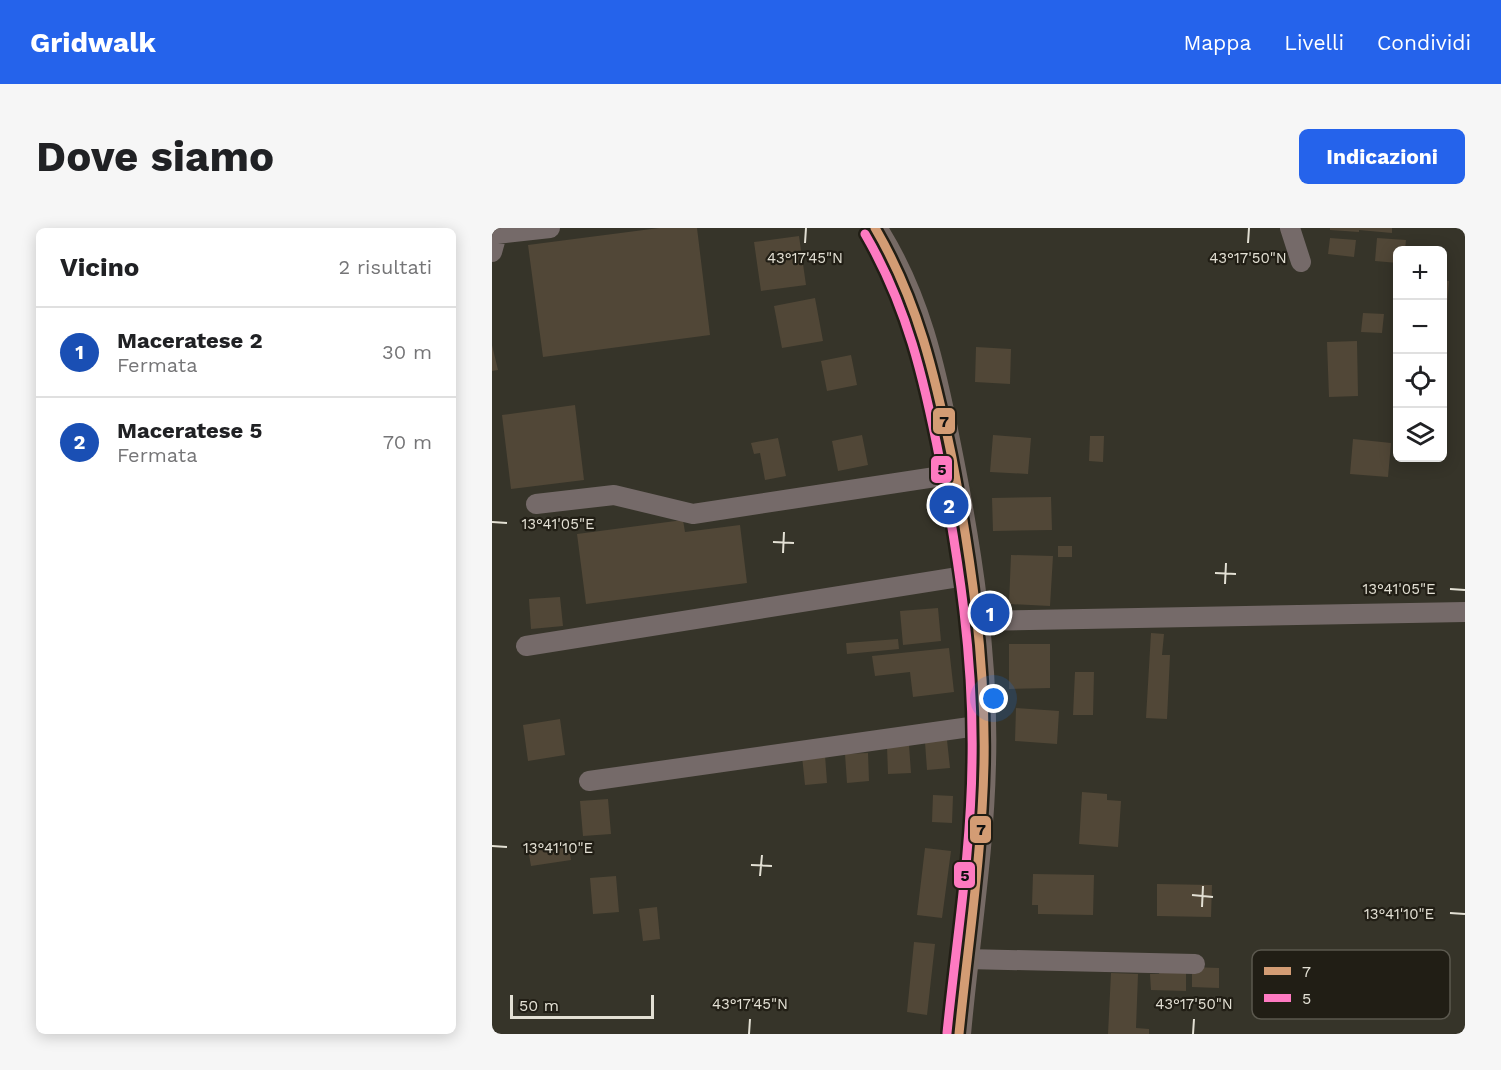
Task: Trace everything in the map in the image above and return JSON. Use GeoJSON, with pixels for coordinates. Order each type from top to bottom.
{"type":"FeatureCollection","features":[{"type":"Feature","properties":{"kind":"main road"},"geometry":{"type":"LineString","coordinates":[[875,228],[915,305],[930,354],[955,474],[977,621],[982,672],[984,763],[980,849],[959,1034]]}},
{"type":"Feature","properties":{"kind":"street"},"geometry":{"type":"LineString","coordinates":[[492,252],[497,234],[550,228]]}},
{"type":"Feature","properties":{"kind":"street"},"geometry":{"type":"LineString","coordinates":[[1290,228],[1301,262]]}},
{"type":"Feature","properties":{"kind":"street"},"geometry":{"type":"LineString","coordinates":[[536,504],[614,495],[693,514],[955,474]]}},
{"type":"Feature","properties":{"kind":"street"},"geometry":{"type":"LineString","coordinates":[[526,646],[971,575]]}},
{"type":"Feature","properties":{"kind":"street"},"geometry":{"type":"LineString","coordinates":[[977,621],[1465,612]]}},
{"type":"Feature","properties":{"kind":"street"},"geometry":{"type":"LineString","coordinates":[[589,781],[984,725]]}},
{"type":"Feature","properties":{"kind":"street"},"geometry":{"type":"LineString","coordinates":[[966,959],[1195,963]]}},
{"type":"Feature","properties":{"kind":"building"},"geometry":{"type":"Polygon","coordinates":[[[659,228],[697,228],[710,335],[543,357],[528,245],[659,228]]]}},
{"type":"Feature","properties":{"kind":"building"},"geometry":{"type":"Polygon","coordinates":[[[1330,228],[1392,228],[1392,233],[1330,230],[1330,228]]]}},
{"type":"Feature","properties":{"kind":"building"},"geometry":{"type":"Polygon","coordinates":[[[799,236],[806,285],[761,291],[754,242],[799,236]]]}},
{"type":"Feature","properties":{"kind":"building"},"geometry":{"type":"Polygon","coordinates":[[[1330,238],[1356,240],[1354,257],[1328,254],[1330,238]]]}},
{"type":"Feature","properties":{"kind":"building"},"geometry":{"type":"Polygon","coordinates":[[[1377,238],[1406,240],[1405,246],[1393,246],[1393,263],[1375,261],[1377,238]]]}},
{"type":"Feature","properties":{"kind":"building"},"geometry":{"type":"Polygon","coordinates":[[[1447,281],[1449,281],[1447,304],[1447,281]]]}},
{"type":"Feature","properties":{"kind":"building"},"geometry":{"type":"Polygon","coordinates":[[[815,298],[823,341],[782,348],[774,306],[815,298]]]}},
{"type":"Feature","properties":{"kind":"building"},"geometry":{"type":"Polygon","coordinates":[[[1363,313],[1384,314],[1382,333],[1361,332],[1363,313]]]}},
{"type":"Feature","properties":{"kind":"building"},"geometry":{"type":"Polygon","coordinates":[[[1357,341],[1358,396],[1329,397],[1327,342],[1357,341]]]}},
{"type":"Feature","properties":{"kind":"building"},"geometry":{"type":"Polygon","coordinates":[[[492,345],[498,370],[492,371],[492,345]]]}},
{"type":"Feature","properties":{"kind":"building"},"geometry":{"type":"Polygon","coordinates":[[[976,347],[1011,349],[1010,384],[975,382],[976,347]]]}},
{"type":"Feature","properties":{"kind":"building"},"geometry":{"type":"Polygon","coordinates":[[[851,355],[857,385],[827,391],[821,361],[851,355]]]}},
{"type":"Feature","properties":{"kind":"building"},"geometry":{"type":"Polygon","coordinates":[[[575,405],[584,480],[511,489],[502,415],[575,405]]]}},
{"type":"Feature","properties":{"kind":"building"},"geometry":{"type":"Polygon","coordinates":[[[862,435],[868,465],[838,471],[832,441],[862,435]]]}},
{"type":"Feature","properties":{"kind":"building"},"geometry":{"type":"Polygon","coordinates":[[[993,435],[1031,438],[1028,474],[990,472],[993,435]]]}},
{"type":"Feature","properties":{"kind":"building"},"geometry":{"type":"Polygon","coordinates":[[[1090,436],[1104,436],[1103,462],[1089,461],[1090,436]]]}},
{"type":"Feature","properties":{"kind":"building"},"geometry":{"type":"Polygon","coordinates":[[[778,438],[786,476],[765,480],[760,453],[754,454],[751,443],[778,438]]]}},
{"type":"Feature","properties":{"kind":"building"},"geometry":{"type":"Polygon","coordinates":[[[1353,439],[1391,443],[1388,477],[1350,474],[1353,439]]]}},
{"type":"Feature","properties":{"kind":"building"},"geometry":{"type":"Polygon","coordinates":[[[1051,497],[1052,530],[993,531],[992,498],[1051,497]]]}},
{"type":"Feature","properties":{"kind":"building"},"geometry":{"type":"Polygon","coordinates":[[[683,520],[685,532],[740,525],[747,583],[586,604],[577,534],[683,520]]]}},
{"type":"Feature","properties":{"kind":"building"},"geometry":{"type":"Polygon","coordinates":[[[1058,546],[1072,546],[1072,557],[1058,557],[1058,546]]]}},
{"type":"Feature","properties":{"kind":"building"},"geometry":{"type":"Polygon","coordinates":[[[1011,555],[1053,556],[1050,606],[1009,604],[1011,555]]]}},
{"type":"Feature","properties":{"kind":"building"},"geometry":{"type":"Polygon","coordinates":[[[560,597],[563,626],[531,629],[529,599],[560,597]]]}},
{"type":"Feature","properties":{"kind":"building"},"geometry":{"type":"Polygon","coordinates":[[[938,608],[941,641],[903,645],[900,611],[938,608]]]}},
{"type":"Feature","properties":{"kind":"building"},"geometry":{"type":"Polygon","coordinates":[[[1151,633],[1164,634],[1162,655],[1170,655],[1167,719],[1146,718],[1151,633]]]}},
{"type":"Feature","properties":{"kind":"building"},"geometry":{"type":"Polygon","coordinates":[[[898,639],[899,649],[847,654],[846,643],[898,639]]]}},
{"type":"Feature","properties":{"kind":"building"},"geometry":{"type":"Polygon","coordinates":[[[1009,644],[1050,644],[1050,688],[1009,689],[1009,644]]]}},
{"type":"Feature","properties":{"kind":"building"},"geometry":{"type":"Polygon","coordinates":[[[949,648],[954,692],[913,697],[910,672],[875,676],[872,656],[949,648]]]}},
{"type":"Feature","properties":{"kind":"building"},"geometry":{"type":"Polygon","coordinates":[[[1075,672],[1094,672],[1093,715],[1073,715],[1075,672]]]}},
{"type":"Feature","properties":{"kind":"building"},"geometry":{"type":"Polygon","coordinates":[[[1016,708],[1059,711],[1057,744],[1015,741],[1016,708]]]}},
{"type":"Feature","properties":{"kind":"building"},"geometry":{"type":"Polygon","coordinates":[[[560,719],[565,755],[528,761],[523,725],[560,719]]]}},
{"type":"Feature","properties":{"kind":"building"},"geometry":{"type":"Polygon","coordinates":[[[947,740],[950,768],[927,770],[925,742],[947,740]]]}},
{"type":"Feature","properties":{"kind":"building"},"geometry":{"type":"Polygon","coordinates":[[[909,745],[911,773],[888,774],[887,746],[909,745]]]}},
{"type":"Feature","properties":{"kind":"building"},"geometry":{"type":"Polygon","coordinates":[[[868,753],[869,781],[847,783],[845,754],[868,753]]]}},
{"type":"Feature","properties":{"kind":"building"},"geometry":{"type":"Polygon","coordinates":[[[825,755],[827,783],[805,785],[802,756],[825,755]]]}},
{"type":"Feature","properties":{"kind":"building"},"geometry":{"type":"Polygon","coordinates":[[[1082,792],[1107,794],[1107,800],[1121,801],[1118,847],[1079,844],[1082,792]]]}},
{"type":"Feature","properties":{"kind":"building"},"geometry":{"type":"Polygon","coordinates":[[[933,795],[953,796],[952,823],[932,822],[933,795]]]}},
{"type":"Feature","properties":{"kind":"building"},"geometry":{"type":"Polygon","coordinates":[[[608,799],[611,834],[583,836],[580,801],[608,799]]]}},
{"type":"Feature","properties":{"kind":"building"},"geometry":{"type":"Polygon","coordinates":[[[568,843],[571,860],[531,866],[528,849],[568,843]]]}},
{"type":"Feature","properties":{"kind":"building"},"geometry":{"type":"Polygon","coordinates":[[[925,848],[951,851],[942,918],[917,915],[925,848]]]}},
{"type":"Feature","properties":{"kind":"building"},"geometry":{"type":"Polygon","coordinates":[[[1033,874],[1094,875],[1093,915],[1038,914],[1038,905],[1032,905],[1033,874]]]}},
{"type":"Feature","properties":{"kind":"building"},"geometry":{"type":"Polygon","coordinates":[[[616,876],[619,912],[593,914],[590,878],[616,876]]]}},
{"type":"Feature","properties":{"kind":"building"},"geometry":{"type":"Polygon","coordinates":[[[1157,884],[1212,885],[1211,917],[1157,916],[1157,884]]]}},
{"type":"Feature","properties":{"kind":"building"},"geometry":{"type":"Polygon","coordinates":[[[657,907],[660,939],[643,941],[639,909],[657,907]]]}},
{"type":"Feature","properties":{"kind":"building"},"geometry":{"type":"Polygon","coordinates":[[[914,942],[935,944],[927,1015],[907,1012],[914,942]]]}},
{"type":"Feature","properties":{"kind":"building"},"geometry":{"type":"Polygon","coordinates":[[[1160,965],[1186,967],[1186,991],[1151,990],[1150,974],[1159,974],[1160,965]]]}},
{"type":"Feature","properties":{"kind":"building"},"geometry":{"type":"Polygon","coordinates":[[[1192,967],[1219,968],[1219,988],[1192,987],[1192,967]]]}},
{"type":"Feature","properties":{"kind":"building"},"geometry":{"type":"Polygon","coordinates":[[[1111,973],[1138,974],[1136,1028],[1149,1029],[1149,1034],[1108,1034],[1111,973]]]}},
{"type":"Feature","properties":{"kind":"transit line","name":"7"},"geometry":{"type":"LineString","coordinates":[[875,228],[903,283],[932,368],[952,458],[976,610],[983,687],[983,798],[978,865],[959,1034]]}},
{"type":"Feature","properties":{"kind":"transit line","name":"5"},"geometry":{"type":"LineString","coordinates":[[865,234],[892,288],[920,372],[947,498],[968,648],[972,724],[971,796],[966,864],[947,1033]]}},
{"type":"Feature","properties":{"kind":"place","name":"Maceratese 5"},"geometry":{"type":"Point","coordinates":[949,505]}},
{"type":"Feature","properties":{"kind":"place","name":"Maceratese 2"},"geometry":{"type":"Point","coordinates":[990,613]}}]}
